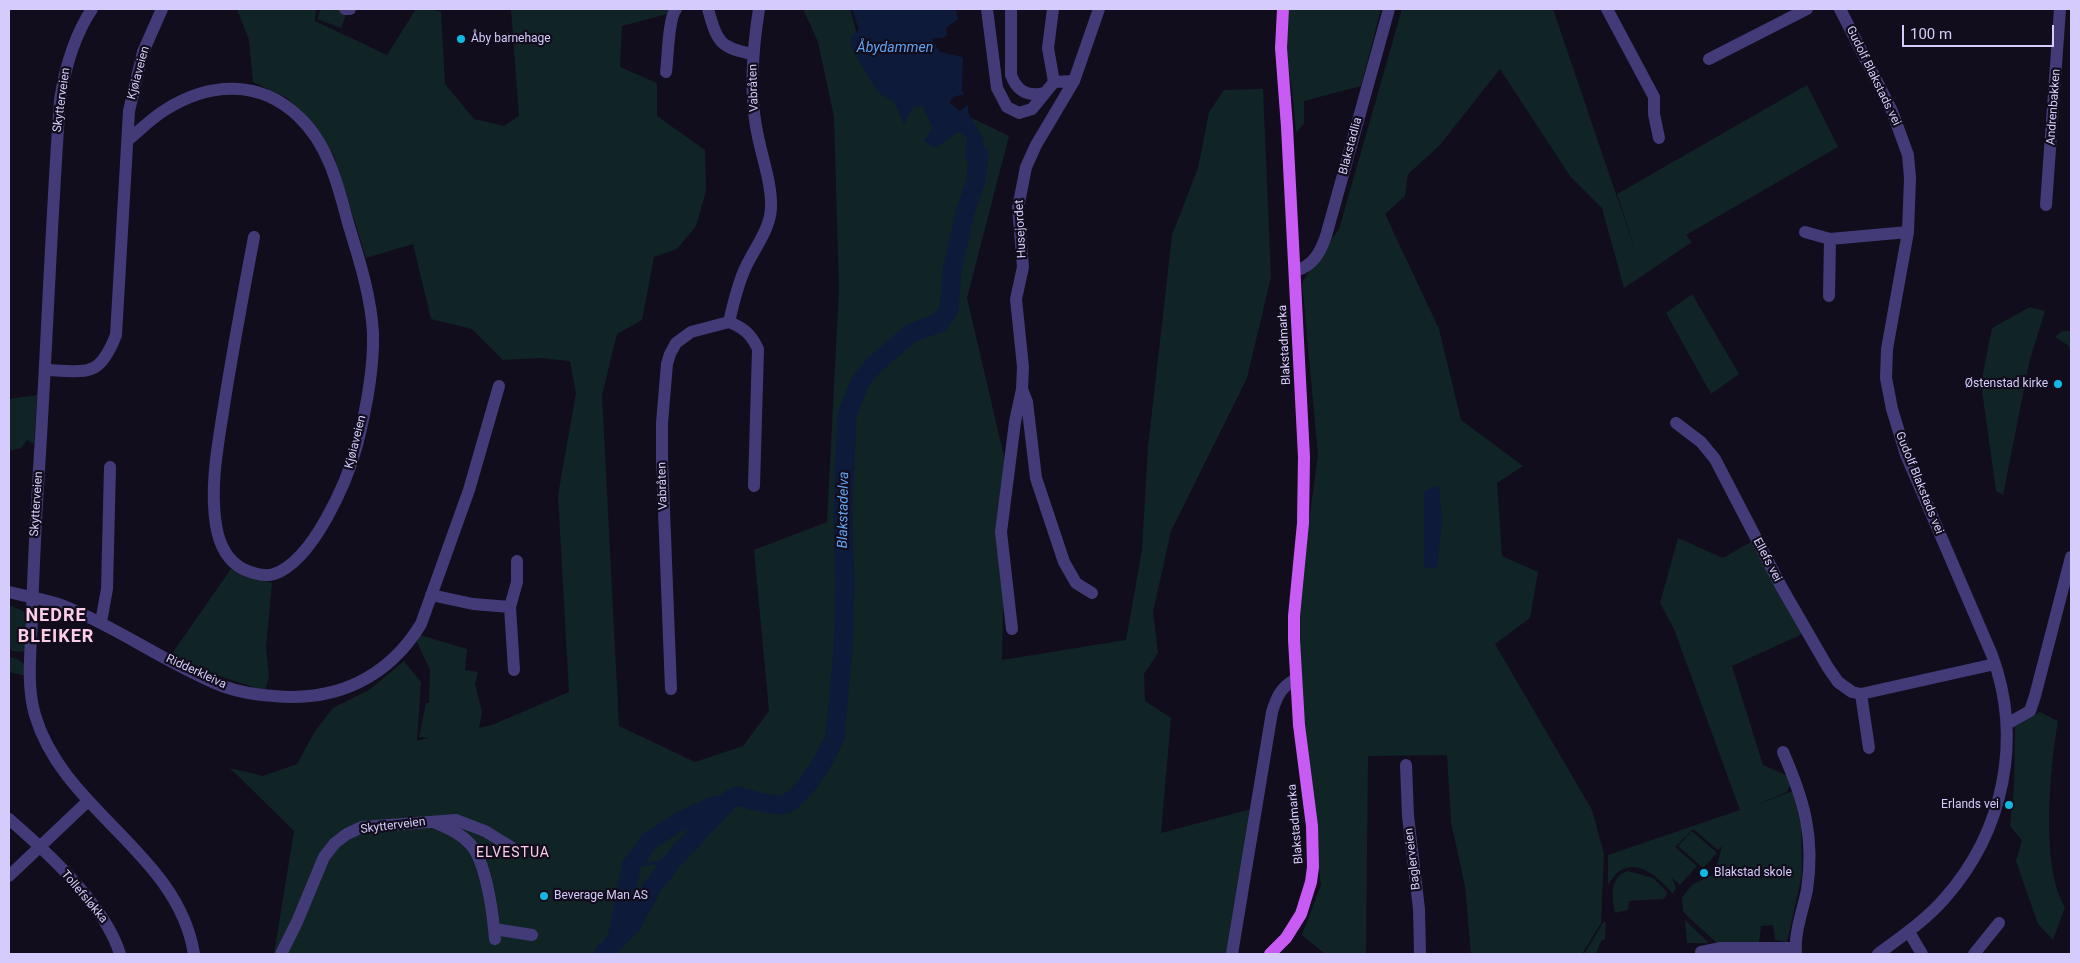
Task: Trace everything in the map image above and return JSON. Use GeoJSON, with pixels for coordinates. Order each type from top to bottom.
{"type":"FeatureCollection","features":[{"type":"Feature","properties":{"kind":"main road","name":"Blakstadmarka"},"geometry":{"type":"LineString","coordinates":[[1270,954],[1286,938],[1301,914],[1311,882],[1313,867],[1312,826],[1299,725],[1296,679],[1294,616],[1305,492],[1295,272],[1281,48],[1282,9]]}},
{"type":"Feature","properties":{"kind":"street","name":"Skytterveien"},"geometry":{"type":"LineString","coordinates":[[92,9],[70,56],[63,78],[60,100],[31,598],[30,683],[35,713],[42,734],[54,757],[88,801],[115,827],[163,882],[185,920],[194,954]]}},
{"type":"Feature","properties":{"kind":"street","name":"Kjøiaveien"},"geometry":{"type":"LineString","coordinates":[[45,370],[84,371],[95,368],[108,356],[116,335],[129,111],[143,52],[162,9]]}},
{"type":"Feature","properties":{"kind":"street"},"geometry":{"type":"LineString","coordinates":[[345,9],[350,9]]}},
{"type":"Feature","properties":{"kind":"street"},"geometry":{"type":"LineString","coordinates":[[666,72],[671,24],[673,12],[676,9]]}},
{"type":"Feature","properties":{"kind":"street","name":"Vabråten"},"geometry":{"type":"LineString","coordinates":[[708,9],[717,36],[723,45],[737,51],[753,54]]}},
{"type":"Feature","properties":{"kind":"street","name":"Vabråten"},"geometry":{"type":"LineString","coordinates":[[671,689],[662,459],[662,423],[667,364],[676,343],[691,332],[729,322],[744,270],[767,224],[771,209],[770,190],[756,125],[753,54],[759,9]]}},
{"type":"Feature","properties":{"kind":"street"},"geometry":{"type":"LineString","coordinates":[[987,9],[997,88],[1004,104],[1012,111],[1019,113],[1032,108],[1054,82],[1074,81]]}},
{"type":"Feature","properties":{"kind":"street"},"geometry":{"type":"LineString","coordinates":[[1011,9],[1011,74],[1015,85],[1026,93],[1036,95],[1044,93]]}},
{"type":"Feature","properties":{"kind":"street"},"geometry":{"type":"LineString","coordinates":[[1053,9],[1048,48],[1054,82]]}},
{"type":"Feature","properties":{"kind":"street","name":"Husejordet"},"geometry":{"type":"LineString","coordinates":[[1012,629],[1002,532],[1015,422],[1022,389],[1024,367],[1016,299],[1023,275],[1018,208],[1020,191],[1026,167],[1036,146],[1074,81],[1099,9]]}},
{"type":"Feature","properties":{"kind":"street","name":"Blakstadlia"},"geometry":{"type":"LineString","coordinates":[[1295,272],[1312,262],[1320,252],[1326,236],[1389,9]]}},
{"type":"Feature","properties":{"kind":"street"},"geometry":{"type":"LineString","coordinates":[[1607,9],[1654,97],[1654,114],[1659,138]]}},
{"type":"Feature","properties":{"kind":"street"},"geometry":{"type":"LineString","coordinates":[[1709,59],[1807,9]]}},
{"type":"Feature","properties":{"kind":"street","name":"Gudolf Blakstads vei"},"geometry":{"type":"LineString","coordinates":[[1840,9],[1892,112],[1908,155],[1910,178],[1908,232],[1887,348],[1886,378],[1892,410],[1906,455],[1996,664],[2002,687],[2007,724],[2007,759],[2000,794],[1989,830],[1980,848],[1970,865],[1945,898],[1909,932],[1878,954]]}},
{"type":"Feature","properties":{"kind":"street","name":"Andrenbakken"},"geometry":{"type":"LineString","coordinates":[[2046,204],[2060,9]]}},
{"type":"Feature","properties":{"kind":"street","name":"Kjøiaveien"},"geometry":{"type":"LineString","coordinates":[[128,140],[164,110],[189,97],[208,91],[255,91],[272,96],[288,106],[306,123],[325,152],[337,183],[365,279],[373,333],[372,364],[368,391],[357,446],[344,486],[314,537],[301,554],[287,567],[274,575],[252,573],[232,561],[220,543],[216,524],[214,490],[216,455],[231,356],[254,237]]}},
{"type":"Feature","properties":{"kind":"street"},"geometry":{"type":"LineString","coordinates":[[1805,232],[1830,239],[1908,232]]}},
{"type":"Feature","properties":{"kind":"street"},"geometry":{"type":"LineString","coordinates":[[1829,296],[1830,239]]}},
{"type":"Feature","properties":{"kind":"street"},"geometry":{"type":"LineString","coordinates":[[729,322],[746,330],[753,338],[758,349],[754,486]]}},
{"type":"Feature","properties":{"kind":"street","name":"Ridderkleiva"},"geometry":{"type":"LineString","coordinates":[[9,592],[62,605],[101,622],[185,668],[224,686],[255,694],[310,698],[332,694],[353,686],[394,659],[411,641],[420,624],[469,490],[499,386]]}},
{"type":"Feature","properties":{"kind":"street","name":"Husejordet"},"geometry":{"type":"LineString","coordinates":[[1022,389],[1027,402],[1036,478],[1047,515],[1069,573],[1076,583],[1092,593]]}},
{"type":"Feature","properties":{"kind":"street","name":"Ellefs vei"},"geometry":{"type":"LineString","coordinates":[[1676,423],[1701,442],[1715,459],[1768,562],[1826,666],[1838,682],[1852,692],[1861,694]]}},
{"type":"Feature","properties":{"kind":"street"},"geometry":{"type":"LineString","coordinates":[[101,622],[107,589],[110,466]]}},
{"type":"Feature","properties":{"kind":"street"},"geometry":{"type":"LineString","coordinates":[[2007,724],[2030,711],[2071,557]]}},
{"type":"Feature","properties":{"kind":"street"},"geometry":{"type":"LineString","coordinates":[[514,670],[510,607],[517,582],[517,562]]}},
{"type":"Feature","properties":{"kind":"street"},"geometry":{"type":"LineString","coordinates":[[431,595],[473,604],[510,607]]}},
{"type":"Feature","properties":{"kind":"street"},"geometry":{"type":"LineString","coordinates":[[1869,748],[1861,694],[1996,664]]}},
{"type":"Feature","properties":{"kind":"street"},"geometry":{"type":"LineString","coordinates":[[1232,954],[1272,712],[1278,692],[1286,684],[1296,679]]}},
{"type":"Feature","properties":{"kind":"street"},"geometry":{"type":"LineString","coordinates":[[1699,954],[1721,948],[1796,951],[1809,872],[1810,840],[1798,786],[1783,752]]}},
{"type":"Feature","properties":{"kind":"street","name":"Baglerveien"},"geometry":{"type":"LineString","coordinates":[[1406,765],[1408,816],[1419,909],[1420,954]]}},
{"type":"Feature","properties":{"kind":"street"},"geometry":{"type":"LineString","coordinates":[[9,876],[39,845],[88,801]]}},
{"type":"Feature","properties":{"kind":"street","name":"Tollefsløkka"},"geometry":{"type":"LineString","coordinates":[[9,819],[39,845],[97,909],[114,937],[120,954]]}},
{"type":"Feature","properties":{"kind":"street","name":"Skytterveien"},"geometry":{"type":"LineString","coordinates":[[281,954],[297,922],[324,857],[347,834],[362,827],[456,820],[485,831],[511,847]]}},
{"type":"Feature","properties":{"kind":"street"},"geometry":{"type":"LineString","coordinates":[[432,821],[460,835],[472,846],[479,858],[489,892],[494,934],[532,934]]}},
{"type":"Feature","properties":{"kind":"street"},"geometry":{"type":"LineString","coordinates":[[1974,954],[1999,923]]}},
{"type":"Feature","properties":{"kind":"street"},"geometry":{"type":"LineString","coordinates":[[1909,932],[1922,954]]}},
{"type":"Feature","properties":{"kind":"green space"},"geometry":{"type":"Polygon","coordinates":[[[237,9],[316,9],[315,21],[387,55],[416,9],[430,9],[441,12],[445,84],[474,119],[504,126],[519,116],[511,9],[673,9],[671,13],[622,26],[620,67],[657,83],[657,116],[705,150],[706,191],[696,226],[677,249],[654,257],[642,320],[617,334],[602,395],[619,726],[695,762],[743,746],[769,711],[754,550],[827,522],[839,289],[834,117],[818,42],[803,9],[850,9],[866,67],[1009,136],[967,298],[1006,465],[1002,660],[1126,640],[1142,550],[1148,447],[1172,235],[1198,168],[1209,112],[1224,90],[1263,89],[1271,277],[1247,378],[1171,531],[1153,612],[1158,653],[1144,674],[1145,701],[1171,718],[1161,833],[1251,809],[1228,954],[274,954],[294,831],[230,768],[263,776],[297,764],[315,731],[333,708],[369,690],[404,661],[421,682],[417,741],[429,738],[419,737],[426,703],[429,703],[430,670],[416,640],[420,635],[467,649],[465,670],[478,672],[475,684],[482,712],[479,728],[492,725],[569,692],[558,495],[576,393],[570,361],[540,358],[503,360],[472,329],[431,319],[413,244],[366,258],[334,155],[306,117],[287,98],[253,82],[249,40],[237,9]]]}},
{"type":"Feature","properties":{"kind":"green space"},"geometry":{"type":"Polygon","coordinates":[[[321,9],[340,9],[347,12],[341,28],[317,19],[321,9]]]}},
{"type":"Feature","properties":{"kind":"green space"},"geometry":{"type":"Polygon","coordinates":[[[1289,9],[1381,9],[1361,86],[1304,101],[1304,124],[1296,132],[1285,42],[1289,9]]]}},
{"type":"Feature","properties":{"kind":"green space"},"geometry":{"type":"Polygon","coordinates":[[[1402,9],[1553,9],[1637,256],[1617,194],[1807,85],[1838,147],[1686,235],[1692,242],[1624,288],[1602,208],[1570,176],[1500,69],[1439,146],[1408,174],[1405,196],[1385,214],[1439,329],[1461,420],[1523,466],[1497,483],[1502,556],[1538,572],[1530,618],[1495,644],[1592,810],[1604,854],[1601,923],[1582,954],[1471,954],[1465,886],[1451,822],[1447,755],[1368,756],[1366,954],[1325,954],[1302,935],[1321,885],[1299,695],[1300,588],[1318,455],[1302,282],[1339,229],[1402,9]]]}},
{"type":"Feature","properties":{"kind":"green space"},"geometry":{"type":"Polygon","coordinates":[[[1692,294],[1739,374],[1711,394],[1666,313],[1692,294]]]}},
{"type":"Feature","properties":{"kind":"green space"},"geometry":{"type":"Polygon","coordinates":[[[2030,307],[2045,311],[2030,359],[2003,495],[1996,491],[1981,383],[1992,328],[2030,307]]]}},
{"type":"Feature","properties":{"kind":"green space"},"geometry":{"type":"Polygon","coordinates":[[[2062,331],[2071,331],[2071,350],[2069,346],[2055,337],[2062,331]]]}},
{"type":"Feature","properties":{"kind":"green space"},"geometry":{"type":"Polygon","coordinates":[[[37,395],[34,444],[27,440],[21,448],[9,451],[9,399],[37,395]]]}},
{"type":"Feature","properties":{"kind":"green space"},"geometry":{"type":"Polygon","coordinates":[[[1678,538],[1723,558],[1756,539],[1807,632],[1732,666],[1763,765],[1793,778],[1787,792],[1756,805],[1793,791],[1801,825],[1802,875],[1787,942],[1775,940],[1773,925],[1761,926],[1759,943],[1717,943],[1686,915],[1683,911],[1682,897],[1693,884],[1715,874],[1722,846],[1718,850],[1693,829],[1675,847],[1697,866],[1680,885],[1672,878],[1676,888],[1673,894],[1658,879],[1640,868],[1624,869],[1615,875],[1608,885],[1608,855],[1740,810],[1674,629],[1660,603],[1678,538]]]}},
{"type":"Feature","properties":{"kind":"green space"},"geometry":{"type":"Polygon","coordinates":[[[233,566],[243,573],[272,583],[266,647],[269,677],[265,691],[216,675],[171,655],[233,566]]]}},
{"type":"Feature","properties":{"kind":"green space"},"geometry":{"type":"Polygon","coordinates":[[[9,605],[25,612],[27,621],[25,652],[12,651],[9,648],[9,605]]]}},
{"type":"Feature","properties":{"kind":"green space"},"geometry":{"type":"Polygon","coordinates":[[[9,657],[22,662],[27,676],[9,672],[9,657]]]}},
{"type":"Feature","properties":{"kind":"green space"},"geometry":{"type":"Polygon","coordinates":[[[2040,712],[2058,721],[2050,790],[2050,843],[2052,867],[2057,889],[2065,907],[2053,940],[2038,924],[2016,861],[2022,840],[2010,826],[2014,788],[2015,727],[2040,712]]]}},
{"type":"Feature","properties":{"kind":"green space"},"geometry":{"type":"Polygon","coordinates":[[[1692,831],[1717,853],[1703,868],[1678,846],[1692,831]]]}},
{"type":"Feature","properties":{"kind":"green space"},"geometry":{"type":"Polygon","coordinates":[[[1628,871],[1653,878],[1667,892],[1666,896],[1663,899],[1629,901],[1628,910],[1615,913],[1613,888],[1618,878],[1628,871]]]}},
{"type":"Feature","properties":{"kind":"green space"},"geometry":{"type":"Polygon","coordinates":[[[1685,920],[1709,943],[1687,943],[1685,920]]]}},
{"type":"Feature","properties":{"kind":"green space"},"geometry":{"type":"Polygon","coordinates":[[[1606,922],[1605,939],[1601,941],[1596,954],[1584,954],[1603,923],[1606,922]]]}},
{"type":"Feature","properties":{"kind":"water","name":"Åbydammen"},"geometry":{"type":"Polygon","coordinates":[[[852,9],[956,9],[958,19],[946,28],[947,35],[943,38],[931,38],[940,52],[963,57],[962,91],[965,94],[953,97],[950,103],[959,111],[968,105],[968,112],[983,138],[984,171],[971,183],[973,173],[965,158],[967,137],[958,132],[935,148],[924,141],[933,128],[922,106],[913,108],[904,124],[894,102],[877,92],[852,48],[851,37],[859,30],[852,9]]]}},
{"type":"Feature","properties":{"kind":"water"},"geometry":{"type":"Polygon","coordinates":[[[1439,485],[1442,520],[1437,569],[1424,567],[1424,491],[1439,485]]]}},
{"type":"Feature","properties":{"kind":"waterway","name":"Blakstadelva"},"geometry":{"type":"LineString","coordinates":[[603,954],[632,924],[651,889],[672,861],[730,799],[737,796],[777,805],[789,802],[805,787],[821,764],[832,743],[835,736],[843,650],[845,585],[843,510],[847,415],[860,382],[874,365],[911,333],[941,322],[949,309],[952,271],[965,213],[976,180],[979,154]]}},
{"type":"Feature","properties":{"kind":"waterway"},"geometry":{"type":"LineString","coordinates":[[617,939],[631,866],[649,841],[675,824],[712,806],[724,804]]}},
{"type":"Feature","properties":{"kind":"waterway"},"geometry":{"type":"LineString","coordinates":[[631,866],[672,861]]}},
{"type":"Feature","properties":{"kind":"waterway","name":"Blakstadelva"},"geometry":{"type":"LineString","coordinates":[[611,947],[611,954]]}},
{"type":"Feature","properties":{"kind":"place","name":"Åby barnehage"},"geometry":{"type":"Point","coordinates":[461,39]}},
{"type":"Feature","properties":{"kind":"place","name":"Østenstad kirke"},"geometry":{"type":"Point","coordinates":[2058,384]}},
{"type":"Feature","properties":{"kind":"place","name":"Erlands vei"},"geometry":{"type":"Point","coordinates":[2009,805]}},
{"type":"Feature","properties":{"kind":"place","name":"Blakstad skole"},"geometry":{"type":"Point","coordinates":[1704,873]}},
{"type":"Feature","properties":{"kind":"place","name":"Beverage Man AS"},"geometry":{"type":"Point","coordinates":[544,896]}},
{"type":"Feature","properties":{"kind":"district","name":"NEDRE BLEIKER"},"geometry":{"type":"Point","coordinates":[56,626]}},
{"type":"Feature","properties":{"kind":"district","name":"ELVESTUA"},"geometry":{"type":"Point","coordinates":[513,853]}}]}
